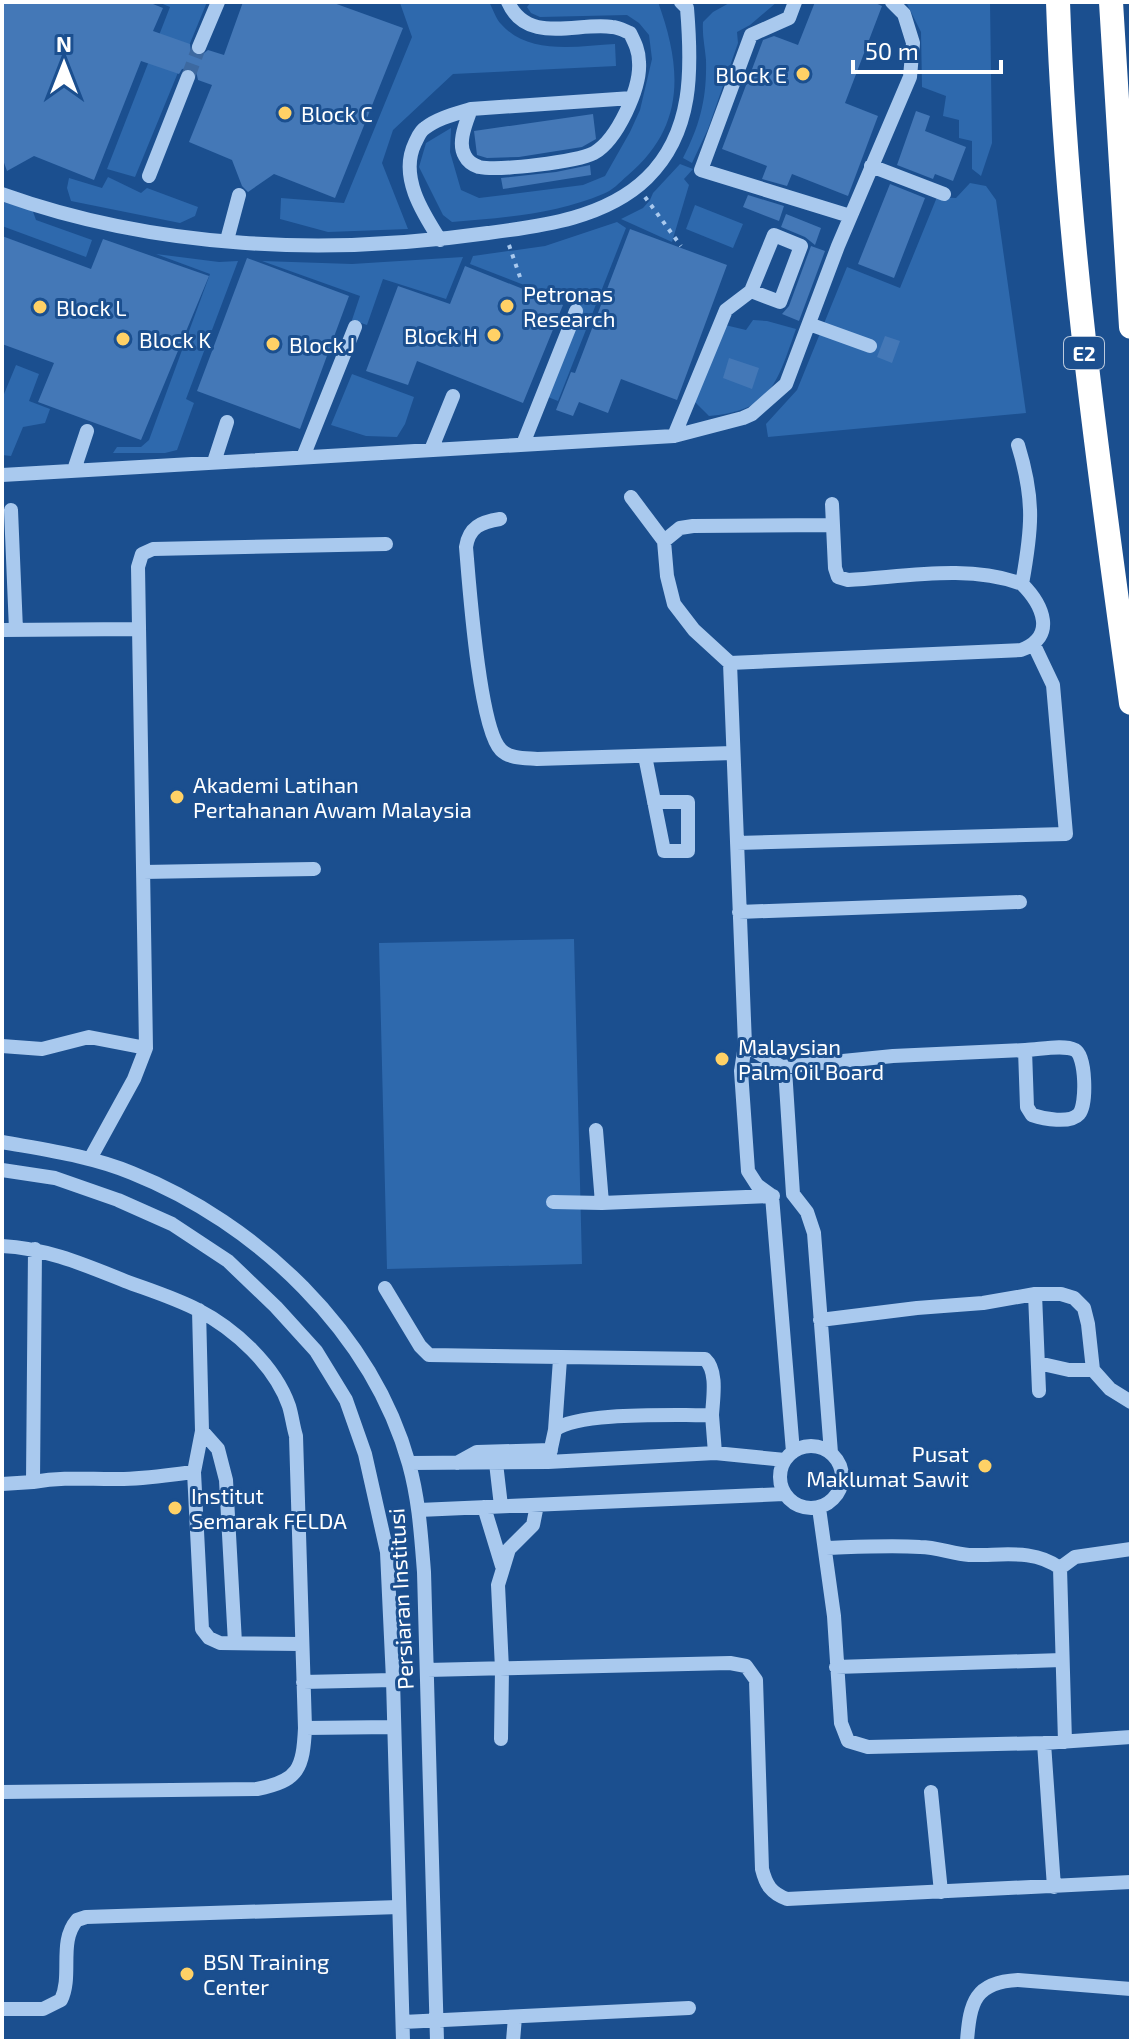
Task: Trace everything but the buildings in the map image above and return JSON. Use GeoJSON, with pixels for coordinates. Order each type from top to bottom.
{"type":"FeatureCollection","features":[{"type":"Feature","properties":{"kind":"highway","name":"E2"},"geometry":{"type":"LineString","coordinates":[[1058,2],[1060,80],[1080,325],[1131,703]]}},
{"type":"Feature","properties":{"kind":"highway","name":"E2"},"geometry":{"type":"LineString","coordinates":[[1111,2],[1131,327]]}},
{"type":"Feature","properties":{"kind":"street"},"geometry":{"type":"LineString","coordinates":[[199,47],[218,2]]}},
{"type":"Feature","properties":{"kind":"street"},"geometry":{"type":"LineString","coordinates":[[471,109],[464,128],[462,149],[466,159],[474,166],[505,168],[576,158],[596,152],[611,136],[632,98],[640,65],[637,47],[630,33],[614,26],[545,28],[526,23],[513,12],[508,2]]}},
{"type":"Feature","properties":{"kind":"street"},"geometry":{"type":"LineString","coordinates":[[795,2],[789,18],[751,35],[701,170],[850,216]]}},
{"type":"Feature","properties":{"kind":"street"},"geometry":{"type":"LineString","coordinates":[[2,475],[674,436],[752,414],[786,384],[850,216],[910,77],[913,43],[904,14],[892,2]]}},
{"type":"Feature","properties":{"kind":"street"},"geometry":{"type":"LineString","coordinates":[[2,194],[49,211],[115,226],[273,244],[358,245],[440,240],[545,225],[606,207],[646,179],[674,142],[687,104],[691,58],[689,4]]}},
{"type":"Feature","properties":{"kind":"street"},"geometry":{"type":"LineString","coordinates":[[149,176],[188,77]]}},
{"type":"Feature","properties":{"kind":"street"},"geometry":{"type":"LineString","coordinates":[[440,240],[424,214],[411,183],[409,154],[422,129],[447,116],[471,109],[632,98]]}},
{"type":"Feature","properties":{"kind":"street"},"geometry":{"type":"LineString","coordinates":[[871,166],[944,194]]}},
{"type":"Feature","properties":{"kind":"street"},"geometry":{"type":"LineString","coordinates":[[227,240],[239,195]]}},
{"type":"Feature","properties":{"kind":"street"},"geometry":{"type":"LineString","coordinates":[[674,436],[726,310],[751,291],[774,235],[801,246],[780,302],[751,291]]}},
{"type":"Feature","properties":{"kind":"street"},"geometry":{"type":"LineString","coordinates":[[523,444],[576,311]]}},
{"type":"Feature","properties":{"kind":"street"},"geometry":{"type":"LineString","coordinates":[[809,324],[870,346]]}},
{"type":"Feature","properties":{"kind":"street"},"geometry":{"type":"LineString","coordinates":[[303,457],[355,327]]}},
{"type":"Feature","properties":{"kind":"street"},"geometry":{"type":"LineString","coordinates":[[431,450],[453,396]]}},
{"type":"Feature","properties":{"kind":"street"},"geometry":{"type":"LineString","coordinates":[[214,462],[227,422]]}},
{"type":"Feature","properties":{"kind":"street"},"geometry":{"type":"LineString","coordinates":[[74,470],[87,431]]}},
{"type":"Feature","properties":{"kind":"street"},"geometry":{"type":"LineString","coordinates":[[1018,445],[1028,477],[1032,528],[1022,584]]}},
{"type":"Feature","properties":{"kind":"street"},"geometry":{"type":"LineString","coordinates":[[631,497],[664,541],[667,576],[674,604],[694,630],[730,663],[1003,652],[1034,645],[1041,634],[1042,620],[1034,596],[1022,584],[1003,577],[966,573],[848,580],[838,577],[832,504]]}},
{"type":"Feature","properties":{"kind":"street"},"geometry":{"type":"LineString","coordinates":[[11,510],[9,630],[138,629]]}},
{"type":"Feature","properties":{"kind":"street"},"geometry":{"type":"LineString","coordinates":[[500,519],[473,528],[466,547],[472,633],[492,735],[502,751],[516,757],[537,759],[733,753]]}},
{"type":"Feature","properties":{"kind":"street"},"geometry":{"type":"LineString","coordinates":[[664,541],[680,528],[693,526],[832,525]]}},
{"type":"Feature","properties":{"kind":"street"},"geometry":{"type":"LineString","coordinates":[[90,1159],[134,1079],[146,1048],[138,629],[138,567],[142,554],[153,549],[386,544]]}},
{"type":"Feature","properties":{"kind":"street"},"geometry":{"type":"LineString","coordinates":[[737,843],[1066,834],[1053,685],[1034,645]]}},
{"type":"Feature","properties":{"kind":"street"},"geometry":{"type":"LineString","coordinates":[[730,663],[745,1045],[741,1071],[748,1171],[757,1185],[772,1196]]}},
{"type":"Feature","properties":{"kind":"street"},"geometry":{"type":"LineString","coordinates":[[645,756],[654,802]]}},
{"type":"Feature","properties":{"kind":"street"},"geometry":{"type":"LineString","coordinates":[[143,872],[314,869]]}},
{"type":"Feature","properties":{"kind":"street"},"geometry":{"type":"LineString","coordinates":[[739,912],[1020,902]]}},
{"type":"Feature","properties":{"kind":"street"},"geometry":{"type":"LineString","coordinates":[[2,1046],[42,1049],[89,1037],[146,1048]]}},
{"type":"Feature","properties":{"kind":"street"},"geometry":{"type":"LineString","coordinates":[[745,1045],[785,1069]]}},
{"type":"Feature","properties":{"kind":"street"},"geometry":{"type":"LineString","coordinates":[[741,1071],[893,1056],[1025,1050],[1070,1049],[1077,1051],[1082,1058],[1084,1105],[1078,1115],[1044,1120],[1032,1115],[1027,1107],[1025,1050]]}},
{"type":"Feature","properties":{"kind":"street"},"geometry":{"type":"LineString","coordinates":[[772,1196],[789,1456],[780,1477],[784,1494],[799,1506],[819,1508],[834,1499],[842,1484],[841,1467],[831,1453],[814,1233],[807,1212],[793,1194],[785,1069]]}},
{"type":"Feature","properties":{"kind":"street"},"geometry":{"type":"LineString","coordinates":[[596,1130],[602,1203]]}},
{"type":"Feature","properties":{"kind":"street","name":"Persiaran Institusi"},"geometry":{"type":"LineString","coordinates":[[2,1142],[90,1159],[132,1173],[195,1202],[248,1238],[296,1281],[337,1326],[369,1372],[409,1463],[419,1510],[427,1670],[437,2041]]}},
{"type":"Feature","properties":{"kind":"street","name":"Persiaran Institusi"},"geometry":{"type":"LineString","coordinates":[[2,1170],[55,1178],[118,1200],[172,1224],[228,1261],[316,1351],[346,1400],[365,1454],[387,1552],[403,2041]]}},
{"type":"Feature","properties":{"kind":"street"},"geometry":{"type":"LineString","coordinates":[[553,1202],[602,1203],[793,1194]]}},
{"type":"Feature","properties":{"kind":"street"},"geometry":{"type":"LineString","coordinates":[[2,1259],[8,1246],[35,1249],[77,1262],[199,1310],[232,1333],[275,1378],[289,1406],[296,1436],[305,1728],[299,1767],[289,1780],[273,1786],[257,1789],[2,1792]]}},
{"type":"Feature","properties":{"kind":"street"},"geometry":{"type":"LineString","coordinates":[[33,1482],[35,1249]]}},
{"type":"Feature","properties":{"kind":"street"},"geometry":{"type":"LineString","coordinates":[[385,1288],[420,1346],[429,1355],[705,1359],[710,1363],[713,1376],[715,1453]]}},
{"type":"Feature","properties":{"kind":"street"},"geometry":{"type":"LineString","coordinates":[[820,1320],[983,1303],[1035,1294],[1061,1294],[1074,1298],[1084,1308],[1093,1370],[1110,1389],[1131,1402]]}},
{"type":"Feature","properties":{"kind":"street"},"geometry":{"type":"LineString","coordinates":[[1035,1294],[1039,1391]]}},
{"type":"Feature","properties":{"kind":"street"},"geometry":{"type":"LineString","coordinates":[[199,1310],[202,1431],[194,1472],[202,1629],[209,1638],[220,1643],[301,1644]]}},
{"type":"Feature","properties":{"kind":"street"},"geometry":{"type":"LineString","coordinates":[[550,1456],[560,1359]]}},
{"type":"Feature","properties":{"kind":"street"},"geometry":{"type":"LineString","coordinates":[[1038,1363],[1069,1370],[1093,1370]]}},
{"type":"Feature","properties":{"kind":"street"},"geometry":{"type":"LineString","coordinates":[[555,1430],[562,1424],[588,1418],[712,1415]]}},
{"type":"Feature","properties":{"kind":"street"},"geometry":{"type":"LineString","coordinates":[[202,1431],[218,1449],[226,1480],[235,1643]]}},
{"type":"Feature","properties":{"kind":"street"},"geometry":{"type":"LineString","coordinates":[[457,1463],[477,1452],[550,1456],[715,1453],[789,1456],[812,1446],[831,1453]]}},
{"type":"Feature","properties":{"kind":"street"},"geometry":{"type":"LineString","coordinates":[[409,1463],[496,1463],[550,1456]]}},
{"type":"Feature","properties":{"kind":"street"},"geometry":{"type":"LineString","coordinates":[[496,1463],[501,1506]]}},
{"type":"Feature","properties":{"kind":"street"},"geometry":{"type":"LineString","coordinates":[[2,1484],[67,1477],[151,1478],[194,1472]]}},
{"type":"Feature","properties":{"kind":"street"},"geometry":{"type":"LineString","coordinates":[[419,1510],[784,1494]]}},
{"type":"Feature","properties":{"kind":"street"},"geometry":{"type":"LineString","coordinates":[[501,1739],[498,1585],[509,1549],[533,1525],[537,1505]]}},
{"type":"Feature","properties":{"kind":"street"},"geometry":{"type":"LineString","coordinates":[[484,1507],[502,1566]]}},
{"type":"Feature","properties":{"kind":"street"},"geometry":{"type":"LineString","coordinates":[[819,1508],[826,1548],[841,1723],[848,1741],[868,1747],[1044,1743],[1131,1737]]}},
{"type":"Feature","properties":{"kind":"street"},"geometry":{"type":"LineString","coordinates":[[826,1548],[916,1546],[943,1548],[965,1555],[1040,1556],[1060,1568]]}},
{"type":"Feature","properties":{"kind":"street"},"geometry":{"type":"LineString","coordinates":[[1060,1568],[1075,1557],[1131,1549]]}},
{"type":"Feature","properties":{"kind":"street"},"geometry":{"type":"LineString","coordinates":[[1060,1568],[1065,1742]]}},
{"type":"Feature","properties":{"kind":"street"},"geometry":{"type":"LineString","coordinates":[[836,1667],[1062,1660]]}},
{"type":"Feature","properties":{"kind":"street"},"geometry":{"type":"LineString","coordinates":[[427,1670],[730,1663],[746,1666],[756,1680],[762,1869],[765,1883],[774,1894],[787,1899],[1131,1882]]}},
{"type":"Feature","properties":{"kind":"street"},"geometry":{"type":"LineString","coordinates":[[303,1682],[393,1680]]}},
{"type":"Feature","properties":{"kind":"street"},"geometry":{"type":"LineString","coordinates":[[305,1728],[394,1727]]}},
{"type":"Feature","properties":{"kind":"street"},"geometry":{"type":"LineString","coordinates":[[1044,1743],[1054,1887]]}},
{"type":"Feature","properties":{"kind":"street"},"geometry":{"type":"LineString","coordinates":[[931,1792],[941,1892]]}},
{"type":"Feature","properties":{"kind":"street"},"geometry":{"type":"LineString","coordinates":[[2,2009],[43,2009],[61,2000],[68,1977],[68,1936],[77,1920],[86,1917],[399,1907]]}},
{"type":"Feature","properties":{"kind":"street"},"geometry":{"type":"LineString","coordinates":[[967,2041],[969,2016],[977,1997],[986,1987],[1000,1981],[1131,1989]]}},
{"type":"Feature","properties":{"kind":"street"},"geometry":{"type":"LineString","coordinates":[[403,2022],[689,2008]]}},
{"type":"Feature","properties":{"kind":"street"},"geometry":{"type":"LineString","coordinates":[[513,2041],[515,2017]]}},
{"type":"Feature","properties":{"kind":"path"},"geometry":{"type":"LineString","coordinates":[[636,186],[681,246]]}},
{"type":"Feature","properties":{"kind":"path"},"geometry":{"type":"LineString","coordinates":[[504,231],[521,280]]}},
{"type":"Feature","properties":{"kind":"shaded area"},"geometry":{"type":"Polygon","coordinates":[[[158,2],[207,2],[135,177],[107,169],[170,7],[158,2]]]}},
{"type":"Feature","properties":{"kind":"shaded area"},"geometry":{"type":"Polygon","coordinates":[[[402,2],[489,2],[501,24],[525,41],[555,47],[615,44],[616,66],[453,74],[393,130],[382,163],[408,229],[328,232],[280,219],[281,198],[344,203],[412,37],[402,2]]]}},
{"type":"Feature","properties":{"kind":"shaded area"},"geometry":{"type":"Polygon","coordinates":[[[531,2],[658,2],[672,50],[674,95],[669,117],[646,157],[606,193],[548,211],[452,222],[443,215],[419,167],[426,143],[451,128],[450,152],[461,190],[479,198],[583,185],[605,176],[640,110],[652,59],[649,35],[639,23],[627,15],[540,17],[527,7],[531,2]]]}},
{"type":"Feature","properties":{"kind":"shaded area"},"geometry":{"type":"Polygon","coordinates":[[[731,2],[777,2],[737,32],[738,43],[708,129],[692,163],[683,158],[704,99],[706,60],[703,22],[731,2]]]}},
{"type":"Feature","properties":{"kind":"shaded area"},"geometry":{"type":"Polygon","coordinates":[[[906,2],[990,2],[992,143],[981,176],[972,169],[972,141],[959,138],[959,120],[943,116],[946,96],[922,87],[921,32],[906,2]]]}},
{"type":"Feature","properties":{"kind":"shaded area"},"geometry":{"type":"Polygon","coordinates":[[[680,164],[693,169],[684,179],[689,185],[672,242],[621,219],[643,208],[680,164]]]}},
{"type":"Feature","properties":{"kind":"shaded area"},"geometry":{"type":"Polygon","coordinates":[[[108,177],[141,193],[147,188],[198,207],[195,216],[180,223],[71,201],[67,188],[69,178],[102,188],[108,177]]]}},
{"type":"Feature","properties":{"kind":"shaded area"},"geometry":{"type":"Polygon","coordinates":[[[970,183],[986,186],[996,200],[1026,413],[768,437],[766,424],[797,390],[847,267],[900,288],[937,197],[956,198],[970,183]]]}},
{"type":"Feature","properties":{"kind":"shaded area"},"geometry":{"type":"Polygon","coordinates":[[[2,202],[32,209],[36,220],[92,240],[86,257],[2,226],[2,202]]]}},
{"type":"Feature","properties":{"kind":"shaded area"},"geometry":{"type":"Polygon","coordinates":[[[695,205],[743,224],[733,248],[686,229],[695,205]]]}},
{"type":"Feature","properties":{"kind":"shaded area"},"geometry":{"type":"Polygon","coordinates":[[[617,222],[626,228],[558,401],[538,393],[573,304],[470,264],[473,256],[545,246],[617,222]]]}},
{"type":"Feature","properties":{"kind":"shaded area"},"geometry":{"type":"Polygon","coordinates":[[[156,254],[219,262],[238,261],[186,399],[194,403],[177,450],[165,453],[113,453],[117,447],[141,447],[149,440],[210,274],[156,254]]]}},
{"type":"Feature","properties":{"kind":"shaded area"},"geometry":{"type":"Polygon","coordinates":[[[463,257],[446,299],[383,279],[367,325],[352,320],[360,296],[262,261],[352,264],[463,257]]]}},
{"type":"Feature","properties":{"kind":"shaded area"},"geometry":{"type":"Polygon","coordinates":[[[753,320],[796,329],[777,378],[759,400],[746,408],[709,416],[695,402],[725,325],[746,330],[753,320]]]}},
{"type":"Feature","properties":{"kind":"shaded area"},"geometry":{"type":"Polygon","coordinates":[[[16,365],[39,374],[29,401],[50,409],[45,423],[23,427],[11,456],[2,455],[2,399],[16,365]]]}},
{"type":"Feature","properties":{"kind":"shaded area"},"geometry":{"type":"Polygon","coordinates":[[[352,374],[414,397],[397,437],[366,436],[331,425],[352,374]]]}},
{"type":"Feature","properties":{"kind":"shaded area"},"geometry":{"type":"Polygon","coordinates":[[[574,939],[582,1264],[387,1269],[379,943],[574,939]]]}},
{"type":"Feature","properties":{"kind":"tunnel"},"geometry":{"type":"LineString","coordinates":[[188,77],[199,47]]}},
{"type":"Feature","properties":{"kind":"place","name":"Block E"},"geometry":{"type":"Point","coordinates":[803,74]}},
{"type":"Feature","properties":{"kind":"place","name":"Block C"},"geometry":{"type":"Point","coordinates":[285,113]}},
{"type":"Feature","properties":{"kind":"place","name":"Petronas Research"},"geometry":{"type":"Point","coordinates":[507,306]}},
{"type":"Feature","properties":{"kind":"place","name":"Block L"},"geometry":{"type":"Point","coordinates":[40,307]}},
{"type":"Feature","properties":{"kind":"place","name":"Block H"},"geometry":{"type":"Point","coordinates":[494,335]}},
{"type":"Feature","properties":{"kind":"place","name":"Block K"},"geometry":{"type":"Point","coordinates":[123,339]}},
{"type":"Feature","properties":{"kind":"place","name":"Block J"},"geometry":{"type":"Point","coordinates":[273,344]}},
{"type":"Feature","properties":{"kind":"place","name":"Akademi Latihan Pertahanan Awam Malaysia"},"geometry":{"type":"Point","coordinates":[177,797]}},
{"type":"Feature","properties":{"kind":"place","name":"Malaysian Palm Oil Board"},"geometry":{"type":"Point","coordinates":[722,1059]}},
{"type":"Feature","properties":{"kind":"place","name":"Pusat Maklumat Sawit"},"geometry":{"type":"Point","coordinates":[985,1466]}},
{"type":"Feature","properties":{"kind":"place","name":"Institut Semarak FELDA"},"geometry":{"type":"Point","coordinates":[175,1508]}},
{"type":"Feature","properties":{"kind":"place","name":"BSN Training Center"},"geometry":{"type":"Point","coordinates":[187,1974]}}]}
